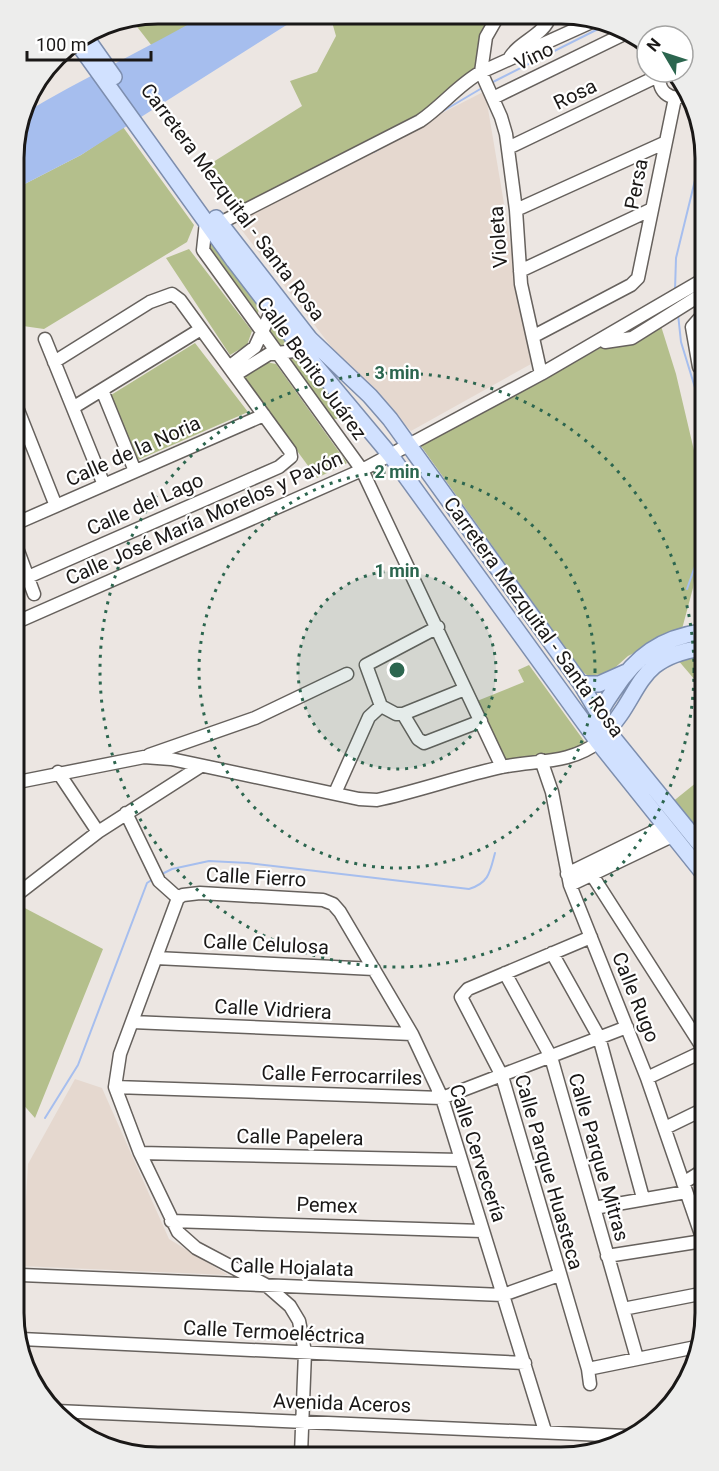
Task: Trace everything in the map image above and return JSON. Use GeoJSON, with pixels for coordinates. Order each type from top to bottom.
{"type":"FeatureCollection","features":[{"type":"Feature","properties":{"kind":"main road"},"geometry":{"type":"LineString","coordinates":[[89,43],[107,76]]}},
{"type":"Feature","properties":{"kind":"main road"},"geometry":{"type":"LineString","coordinates":[[82,48],[107,76]]}},
{"type":"Feature","properties":{"kind":"main road","name":"Carretera Mezquital - Santa Rosa"},"geometry":{"type":"LineString","coordinates":[[107,76],[213,223],[276,305],[370,396],[401,450],[667,831],[695,864]]}},
{"type":"Feature","properties":{"kind":"main road","name":"Carretera Mezquital - Santa Rosa"},"geometry":{"type":"LineString","coordinates":[[276,305],[300,347],[401,450],[432,493],[461,518],[581,684],[598,715]]}},
{"type":"Feature","properties":{"kind":"main road"},"geometry":{"type":"LineString","coordinates":[[600,736],[598,715],[626,672],[639,657],[657,645],[695,633]]}},
{"type":"Feature","properties":{"kind":"main road"},"geometry":{"type":"LineString","coordinates":[[600,736],[648,670],[670,654],[695,649]]}},
{"type":"Feature","properties":{"kind":"main road"},"geometry":{"type":"LineString","coordinates":[[581,684],[599,684],[626,672]]}},
{"type":"Feature","properties":{"kind":"main road","name":"Carretera Mezquital - Santa Rosa"},"geometry":{"type":"LineString","coordinates":[[600,736],[695,839]]}},
{"type":"Feature","properties":{"kind":"street"},"geometry":{"type":"LineString","coordinates":[[487,86],[486,37],[493,24]]}},
{"type":"Feature","properties":{"kind":"street"},"geometry":{"type":"LineString","coordinates":[[487,86],[518,46],[547,24]]}},
{"type":"Feature","properties":{"kind":"street"},"geometry":{"type":"LineString","coordinates":[[508,60],[582,26]]}},
{"type":"Feature","properties":{"kind":"street","name":"Vino"},"geometry":{"type":"LineString","coordinates":[[487,86],[617,37]]}},
{"type":"Feature","properties":{"kind":"street"},"geometry":{"type":"LineString","coordinates":[[213,223],[420,121],[436,110],[468,79],[487,86]]}},
{"type":"Feature","properties":{"kind":"street","name":"Rosa"},"geometry":{"type":"LineString","coordinates":[[508,148],[638,84]]}},
{"type":"Feature","properties":{"kind":"street"},"geometry":{"type":"LineString","coordinates":[[661,84],[662,90],[679,96]]}},
{"type":"Feature","properties":{"kind":"street","name":"Violeta"},"geometry":{"type":"LineString","coordinates":[[487,86],[501,117],[508,148],[516,210],[520,271],[541,374]]}},
{"type":"Feature","properties":{"kind":"street","name":"Persa"},"geometry":{"type":"LineString","coordinates":[[534,336],[631,285],[638,278],[664,143],[681,98]]}},
{"type":"Feature","properties":{"kind":"street"},"geometry":{"type":"LineString","coordinates":[[516,210],[664,143]]}},
{"type":"Feature","properties":{"kind":"street"},"geometry":{"type":"LineString","coordinates":[[520,271],[650,210]]}},
{"type":"Feature","properties":{"kind":"street","name":"Calle Benito Juárez"},"geometry":{"type":"LineString","coordinates":[[213,223],[202,250],[362,470],[502,766]]}},
{"type":"Feature","properties":{"kind":"street","name":"Calle José María Morelos y Pavón"},"geometry":{"type":"LineString","coordinates":[[24,619],[362,470],[595,344],[667,310],[683,300],[695,286]]}},
{"type":"Feature","properties":{"kind":"street"},"geometry":{"type":"LineString","coordinates":[[54,362],[150,302],[172,294],[201,329],[264,415]]}},
{"type":"Feature","properties":{"kind":"street","name":"Calle José María Morelos y Pavón"},"geometry":{"type":"LineString","coordinates":[[683,300],[695,297]]}},
{"type":"Feature","properties":{"kind":"street"},"geometry":{"type":"LineString","coordinates":[[232,371],[255,347],[276,305]]}},
{"type":"Feature","properties":{"kind":"street"},"geometry":{"type":"LineString","coordinates":[[695,324],[692,332],[695,347]]}},
{"type":"Feature","properties":{"kind":"street"},"geometry":{"type":"LineString","coordinates":[[74,407],[201,329]]}},
{"type":"Feature","properties":{"kind":"street"},"geometry":{"type":"LineString","coordinates":[[45,339],[104,485]]}},
{"type":"Feature","properties":{"kind":"street"},"geometry":{"type":"LineString","coordinates":[[232,371],[276,351],[294,351],[300,347]]}},
{"type":"Feature","properties":{"kind":"street"},"geometry":{"type":"LineString","coordinates":[[102,390],[135,471]]}},
{"type":"Feature","properties":{"kind":"street","name":"Calle del Lago"},"geometry":{"type":"LineString","coordinates":[[28,577],[279,468],[289,460],[290,451],[264,415]]}},
{"type":"Feature","properties":{"kind":"street","name":"Calle de la Noria"},"geometry":{"type":"LineString","coordinates":[[24,521],[264,415]]}},
{"type":"Feature","properties":{"kind":"street"},"geometry":{"type":"LineString","coordinates":[[24,425],[56,506]]}},
{"type":"Feature","properties":{"kind":"street"},"geometry":{"type":"LineString","coordinates":[[24,566],[34,594]]}},
{"type":"Feature","properties":{"kind":"street"},"geometry":{"type":"LineString","coordinates":[[438,627],[368,663],[365,669],[381,706],[390,712],[403,714],[465,689]]}},
{"type":"Feature","properties":{"kind":"street"},"geometry":{"type":"LineString","coordinates":[[24,780],[58,772],[144,757],[263,715],[347,674]]}},
{"type":"Feature","properties":{"kind":"street"},"geometry":{"type":"LineString","coordinates":[[335,793],[369,717],[381,706]]}},
{"type":"Feature","properties":{"kind":"street"},"geometry":{"type":"LineString","coordinates":[[403,714],[418,739],[424,743],[481,721]]}},
{"type":"Feature","properties":{"kind":"street"},"geometry":{"type":"LineString","coordinates":[[144,757],[201,766],[359,799],[377,800],[502,766],[572,757],[587,751],[600,736]]}},
{"type":"Feature","properties":{"kind":"street","name":"Calle Rugo"},"geometry":{"type":"LineString","coordinates":[[541,760],[552,792],[569,879],[647,1078],[685,1187],[695,1203]]}},
{"type":"Feature","properties":{"kind":"street"},"geometry":{"type":"LineString","coordinates":[[24,888],[98,832],[201,766]]}},
{"type":"Feature","properties":{"kind":"street"},"geometry":{"type":"LineString","coordinates":[[58,772],[98,832]]}},
{"type":"Feature","properties":{"kind":"street"},"geometry":{"type":"LineString","coordinates":[[126,813],[157,877],[178,898],[117,1062],[115,1087],[140,1153],[178,1232],[196,1248],[266,1285],[290,1306],[299,1321],[305,1352],[301,1447]]}},
{"type":"Feature","properties":{"kind":"street"},"geometry":{"type":"LineString","coordinates":[[569,879],[667,831]]}},
{"type":"Feature","properties":{"kind":"street"},"geometry":{"type":"LineString","coordinates":[[569,879],[592,875],[636,846]]}},
{"type":"Feature","properties":{"kind":"street"},"geometry":{"type":"LineString","coordinates":[[592,875],[695,1037]]}},
{"type":"Feature","properties":{"kind":"street","name":"Calle Fierro"},"geometry":{"type":"LineString","coordinates":[[178,898],[183,895],[200,893],[311,899],[333,904]]}},
{"type":"Feature","properties":{"kind":"street","name":"Calle Cervecería"},"geometry":{"type":"LineString","coordinates":[[333,904],[349,926],[412,1034],[442,1098],[545,1431]]}},
{"type":"Feature","properties":{"kind":"street"},"geometry":{"type":"LineString","coordinates":[[505,974],[591,937]]}},
{"type":"Feature","properties":{"kind":"street"},"geometry":{"type":"LineString","coordinates":[[552,953],[599,1037],[643,1198]]}},
{"type":"Feature","properties":{"kind":"street","name":"Calle Celulosa"},"geometry":{"type":"LineString","coordinates":[[156,958],[374,969]]}},
{"type":"Feature","properties":{"kind":"street","name":"Calle Parque Huasteca"},"geometry":{"type":"LineString","coordinates":[[505,974],[464,992],[463,1002],[502,1076],[588,1369],[590,1384]]}},
{"type":"Feature","properties":{"kind":"street","name":"Calle Parque Mitras"},"geometry":{"type":"LineString","coordinates":[[505,974],[551,1057],[637,1358]]}},
{"type":"Feature","properties":{"kind":"street","name":"Calle Vidriera"},"geometry":{"type":"LineString","coordinates":[[132,1022],[412,1034]]}},
{"type":"Feature","properties":{"kind":"street","name":"Calle Ferrocarriles"},"geometry":{"type":"LineString","coordinates":[[115,1087],[442,1098],[627,1027]]}},
{"type":"Feature","properties":{"kind":"street"},"geometry":{"type":"LineString","coordinates":[[647,1078],[695,1055]]}},
{"type":"Feature","properties":{"kind":"street"},"geometry":{"type":"LineString","coordinates":[[664,1128],[695,1113]]}},
{"type":"Feature","properties":{"kind":"street","name":"Calle Papelera"},"geometry":{"type":"LineString","coordinates":[[140,1153],[460,1160]]}},
{"type":"Feature","properties":{"kind":"street"},"geometry":{"type":"LineString","coordinates":[[594,1208],[685,1187],[695,1178]]}},
{"type":"Feature","properties":{"kind":"street","name":"Pemex"},"geometry":{"type":"LineString","coordinates":[[171,1221],[482,1231]]}},
{"type":"Feature","properties":{"kind":"street"},"geometry":{"type":"LineString","coordinates":[[607,1256],[695,1244]]}},
{"type":"Feature","properties":{"kind":"street","name":"Calle Hojalata"},"geometry":{"type":"LineString","coordinates":[[24,1275],[503,1295],[559,1275]]}},
{"type":"Feature","properties":{"kind":"street"},"geometry":{"type":"LineString","coordinates":[[623,1309],[695,1295]]}},
{"type":"Feature","properties":{"kind":"street","name":"Calle Termoeléctrica"},"geometry":{"type":"LineString","coordinates":[[27,1340],[525,1363]]}},
{"type":"Feature","properties":{"kind":"street"},"geometry":{"type":"LineString","coordinates":[[588,1369],[690,1348]]}},
{"type":"Feature","properties":{"kind":"street","name":"Avenida Aceros"},"geometry":{"type":"LineString","coordinates":[[67,1411],[615,1435]]}},
{"type":"Feature","properties":{"kind":"shaded area"},"geometry":{"type":"Polygon","coordinates":[[[485,91],[531,364],[411,431],[336,353],[234,220],[485,91]]]}},
{"type":"Feature","properties":{"kind":"shaded area"},"geometry":{"type":"Polygon","coordinates":[[[75,1079],[102,1088],[169,1239],[228,1275],[24,1266],[24,1214],[28,1164],[75,1079]]]}},
{"type":"Feature","properties":{"kind":"green space"},"geometry":{"type":"Polygon","coordinates":[[[190,24],[152,46],[136,26],[190,24]]]}},
{"type":"Feature","properties":{"kind":"green space"},"geometry":{"type":"Polygon","coordinates":[[[333,24],[490,24],[476,68],[434,106],[233,209],[210,164],[302,106],[290,81],[317,72],[336,36],[333,24]]]}},
{"type":"Feature","properties":{"kind":"green space"},"geometry":{"type":"Polygon","coordinates":[[[123,127],[194,225],[187,242],[44,329],[24,326],[24,184],[81,155],[123,127]]]}},
{"type":"Feature","properties":{"kind":"green space"},"geometry":{"type":"Polygon","coordinates":[[[209,235],[260,304],[257,317],[203,248],[209,235]]]}},
{"type":"Feature","properties":{"kind":"green space"},"geometry":{"type":"Polygon","coordinates":[[[189,249],[252,331],[247,345],[230,355],[166,258],[189,249]]]}},
{"type":"Feature","properties":{"kind":"green space"},"geometry":{"type":"Polygon","coordinates":[[[271,320],[288,344],[276,347],[266,332],[271,320]]]}},
{"type":"Feature","properties":{"kind":"green space"},"geometry":{"type":"Polygon","coordinates":[[[661,326],[676,374],[695,455],[695,573],[682,629],[628,656],[609,673],[588,676],[582,671],[421,446],[604,346],[661,326]]]}},
{"type":"Feature","properties":{"kind":"green space"},"geometry":{"type":"Polygon","coordinates":[[[195,343],[248,412],[138,460],[111,395],[195,343]]]}},
{"type":"Feature","properties":{"kind":"green space"},"geometry":{"type":"Polygon","coordinates":[[[300,356],[348,420],[326,418],[285,359],[300,356]]]}},
{"type":"Feature","properties":{"kind":"green space"},"geometry":{"type":"Polygon","coordinates":[[[261,361],[276,364],[347,463],[317,478],[242,376],[261,361]]]}},
{"type":"Feature","properties":{"kind":"green space"},"geometry":{"type":"Polygon","coordinates":[[[695,655],[695,680],[677,659],[695,655]]]}},
{"type":"Feature","properties":{"kind":"green space"},"geometry":{"type":"Polygon","coordinates":[[[529,665],[587,745],[566,753],[505,761],[477,701],[524,682],[518,670],[529,665]]]}},
{"type":"Feature","properties":{"kind":"green space"},"geometry":{"type":"Polygon","coordinates":[[[695,784],[695,831],[671,803],[695,784]]]}},
{"type":"Feature","properties":{"kind":"green space"},"geometry":{"type":"Polygon","coordinates":[[[24,908],[103,949],[35,1118],[24,1106],[24,908]]]}},
{"type":"Feature","properties":{"kind":"water"},"geometry":{"type":"Polygon","coordinates":[[[189,24],[288,24],[81,155],[24,184],[25,141],[34,108],[189,24]]]}},
{"type":"Feature","properties":{"kind":"waterway"},"geometry":{"type":"LineString","coordinates":[[491,83],[597,29]]}},
{"type":"Feature","properties":{"kind":"waterway"},"geometry":{"type":"LineString","coordinates":[[438,114],[482,88]]}},
{"type":"Feature","properties":{"kind":"waterway"},"geometry":{"type":"LineString","coordinates":[[374,152],[384,146]]}},
{"type":"Feature","properties":{"kind":"waterway"},"geometry":{"type":"LineString","coordinates":[[675,290],[676,258],[695,180]]}},
{"type":"Feature","properties":{"kind":"waterway"},"geometry":{"type":"LineString","coordinates":[[678,314],[681,342],[695,388]]}},
{"type":"Feature","properties":{"kind":"waterway"},"geometry":{"type":"LineString","coordinates":[[687,589],[695,566]]}},
{"type":"Feature","properties":{"kind":"waterway"},"geometry":{"type":"LineString","coordinates":[[160,875],[172,869],[209,861],[248,863],[469,889],[481,884],[488,876],[495,853]]}},
{"type":"Feature","properties":{"kind":"waterway"},"geometry":{"type":"LineString","coordinates":[[45,1118],[78,1065],[147,883],[153,879]]}}]}
